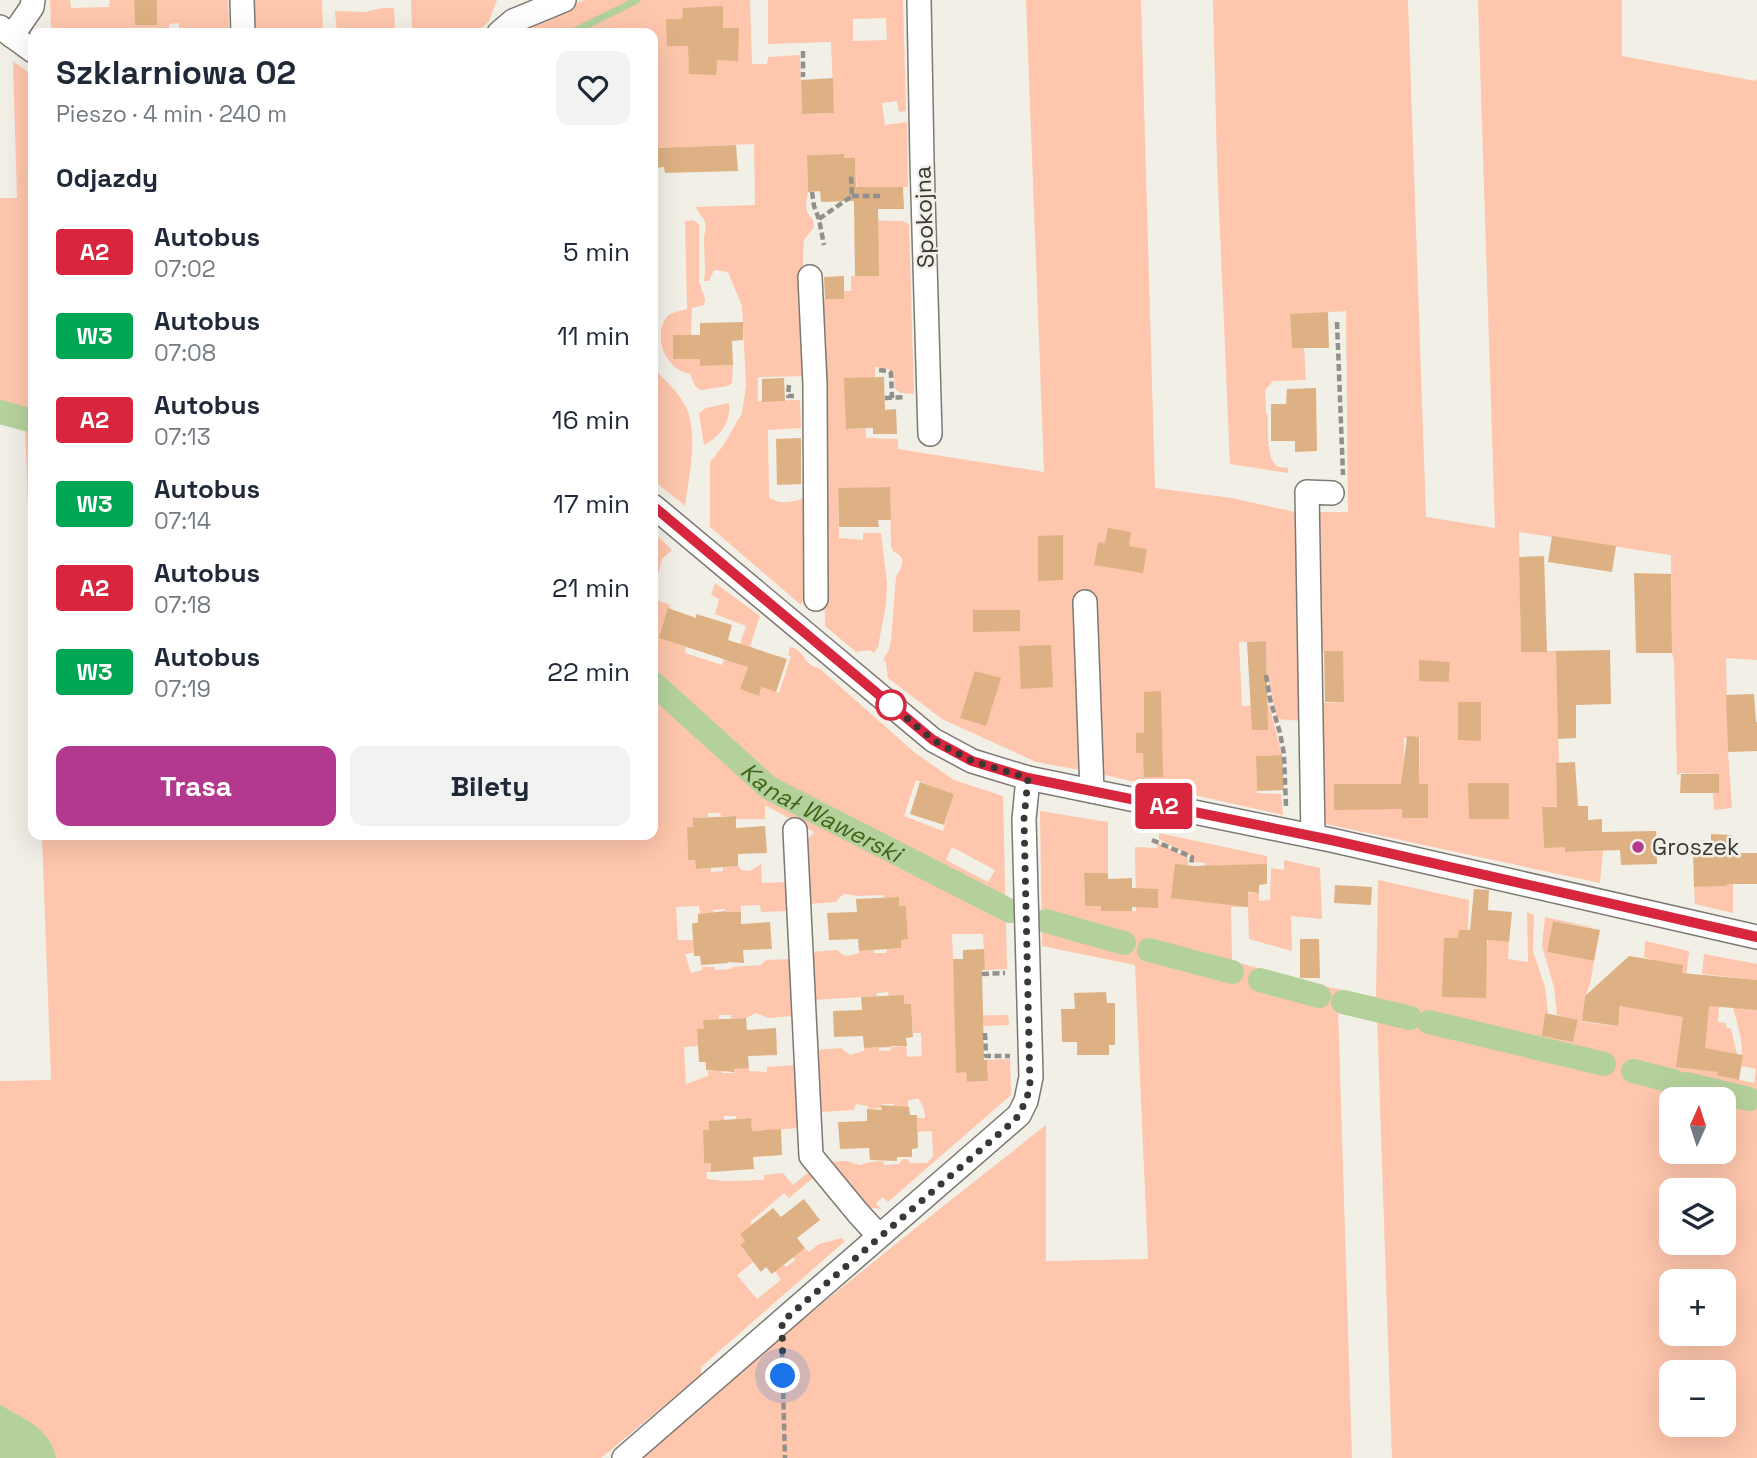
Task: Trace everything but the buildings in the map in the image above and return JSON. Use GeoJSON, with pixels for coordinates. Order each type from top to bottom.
{"type":"FeatureCollection","features":[{"type":"Feature","properties":{"kind":"street"},"geometry":{"type":"LineString","coordinates":[[28,47],[6,32],[32,6],[33,0]]}},
{"type":"Feature","properties":{"kind":"street"},"geometry":{"type":"LineString","coordinates":[[242,0],[243,28]]}},
{"type":"Feature","properties":{"kind":"street"},"geometry":{"type":"LineString","coordinates":[[509,18],[564,0]]}},
{"type":"Feature","properties":{"kind":"street","name":"Spokojna"},"geometry":{"type":"LineString","coordinates":[[919,0],[930,434]]}},
{"type":"Feature","properties":{"kind":"street"},"geometry":{"type":"LineString","coordinates":[[810,277],[815,384],[816,599]]}},
{"type":"Feature","properties":{"kind":"street"},"geometry":{"type":"LineString","coordinates":[[1313,832],[1307,492],[1332,493]]}},
{"type":"Feature","properties":{"kind":"street"},"geometry":{"type":"LineString","coordinates":[[658,510],[933,740],[972,761],[1028,778],[1313,832],[1757,937]]}},
{"type":"Feature","properties":{"kind":"street"},"geometry":{"type":"LineString","coordinates":[[1085,602],[1092,791]]}},
{"type":"Feature","properties":{"kind":"street"},"geometry":{"type":"LineString","coordinates":[[624,1458],[1016,1119],[1026,1101],[1031,1077],[1024,819],[1028,778]]}},
{"type":"Feature","properties":{"kind":"street"},"geometry":{"type":"LineString","coordinates":[[795,830],[811,1156],[879,1236]]}},
{"type":"Feature","properties":{"kind":"path"},"geometry":{"type":"LineString","coordinates":[[803,51],[803,77]]}},
{"type":"Feature","properties":{"kind":"path"},"geometry":{"type":"LineString","coordinates":[[851,176],[852,196]]}},
{"type":"Feature","properties":{"kind":"path"},"geometry":{"type":"LineString","coordinates":[[812,192],[824,245]]}},
{"type":"Feature","properties":{"kind":"path"},"geometry":{"type":"LineString","coordinates":[[819,219],[852,196],[881,196]]}},
{"type":"Feature","properties":{"kind":"path"},"geometry":{"type":"LineString","coordinates":[[1332,493],[1343,478],[1337,322]]}},
{"type":"Feature","properties":{"kind":"path"},"geometry":{"type":"LineString","coordinates":[[879,370],[891,373],[892,398]]}},
{"type":"Feature","properties":{"kind":"path"},"geometry":{"type":"LineString","coordinates":[[885,398],[914,397]]}},
{"type":"Feature","properties":{"kind":"path"},"geometry":{"type":"LineString","coordinates":[[1266,675],[1283,754],[1287,822],[1313,832]]}},
{"type":"Feature","properties":{"kind":"path"},"geometry":{"type":"LineString","coordinates":[[1153,840],[1192,857],[1192,866]]}},
{"type":"Feature","properties":{"kind":"path"},"geometry":{"type":"LineString","coordinates":[[982,974],[1007,973]]}},
{"type":"Feature","properties":{"kind":"path"},"geometry":{"type":"LineString","coordinates":[[985,1033],[986,1056],[1010,1056]]}},
{"type":"Feature","properties":{"kind":"path"},"geometry":{"type":"LineString","coordinates":[[782,1322],[785,1458]]}},
{"type":"Feature","properties":{"kind":"shaded area"},"geometry":{"type":"Polygon","coordinates":[[[50,0],[70,0],[71,8],[109,7],[110,0],[134,0],[136,25],[157,24],[157,0],[228,0],[229,28],[179,28],[179,23],[169,24],[169,28],[51,26],[50,0]]]}},
{"type":"Feature","properties":{"kind":"shaded area"},"geometry":{"type":"Polygon","coordinates":[[[253,0],[322,0],[323,28],[254,28],[253,0]]]}},
{"type":"Feature","properties":{"kind":"shaded area"},"geometry":{"type":"Polygon","coordinates":[[[411,0],[497,0],[489,21],[481,28],[412,28],[411,0]]]}},
{"type":"Feature","properties":{"kind":"shaded area"},"geometry":{"type":"Polygon","coordinates":[[[584,0],[750,0],[752,64],[767,64],[768,57],[800,55],[802,114],[834,113],[831,42],[768,44],[768,0],[903,0],[906,111],[899,112],[897,101],[882,103],[885,125],[907,122],[908,187],[881,187],[857,192],[855,158],[844,158],[844,154],[807,155],[806,202],[814,227],[804,240],[803,259],[807,376],[758,377],[758,401],[800,400],[801,428],[768,430],[769,498],[786,502],[804,498],[805,596],[801,605],[710,527],[710,462],[723,446],[742,413],[746,386],[742,306],[728,272],[714,270],[709,281],[704,281],[706,224],[696,207],[755,205],[754,144],[658,148],[658,28],[530,28],[584,0]],[[886,18],[853,19],[853,41],[887,40],[886,18]]]}},
{"type":"Feature","properties":{"kind":"shaded area"},"geometry":{"type":"Polygon","coordinates":[[[1026,0],[1141,0],[1155,488],[1232,498],[1295,512],[1302,721],[1277,719],[1267,673],[1266,641],[1239,642],[1242,706],[1269,705],[1282,755],[1256,756],[1257,793],[1281,794],[1283,815],[1036,762],[942,719],[888,678],[886,662],[883,660],[891,640],[896,577],[902,562],[891,546],[890,487],[838,489],[839,538],[863,540],[863,533],[881,533],[887,583],[878,647],[874,653],[870,650],[856,652],[825,626],[818,277],[822,277],[823,299],[844,299],[844,291],[851,291],[851,276],[878,276],[865,220],[902,221],[909,224],[914,394],[901,393],[895,389],[892,372],[886,368],[875,367],[875,377],[846,429],[866,429],[866,438],[898,439],[898,449],[1044,472],[1026,0]]]}},
{"type":"Feature","properties":{"kind":"shaded area"},"geometry":{"type":"Polygon","coordinates":[[[1213,0],[1408,0],[1426,517],[1495,528],[1478,0],[1622,0],[1622,56],[1755,81],[1757,79],[1757,660],[1726,658],[1732,808],[1714,810],[1713,793],[1719,793],[1719,774],[1677,775],[1671,555],[1519,532],[1521,651],[1556,651],[1559,763],[1556,764],[1557,789],[1577,806],[1542,807],[1544,847],[1565,847],[1566,852],[1603,851],[1600,883],[1326,824],[1323,703],[1343,702],[1343,651],[1322,651],[1318,512],[1348,512],[1346,311],[1290,315],[1292,348],[1304,348],[1306,380],[1273,381],[1265,390],[1271,457],[1277,466],[1288,468],[1288,473],[1230,464],[1213,0]],[[1419,661],[1419,680],[1449,682],[1450,662],[1419,661]],[[1420,737],[1404,738],[1403,818],[1428,818],[1427,784],[1419,784],[1420,737]]]}},
{"type":"Feature","properties":{"kind":"shaded area"},"geometry":{"type":"Polygon","coordinates":[[[394,8],[395,28],[337,28],[335,11],[366,12],[394,8]]]}},
{"type":"Feature","properties":{"kind":"shaded area"},"geometry":{"type":"Polygon","coordinates":[[[13,61],[28,72],[28,503],[25,426],[0,421],[0,198],[17,198],[13,61]]]}},
{"type":"Feature","properties":{"kind":"shaded area"},"geometry":{"type":"Polygon","coordinates":[[[693,220],[699,224],[699,281],[705,299],[704,305],[692,308],[691,335],[673,335],[673,359],[700,359],[701,366],[733,365],[732,383],[701,390],[695,386],[690,374],[670,362],[663,350],[661,338],[667,317],[687,309],[685,221],[693,220]]]}},
{"type":"Feature","properties":{"kind":"shaded area"},"geometry":{"type":"Polygon","coordinates":[[[658,373],[680,398],[690,420],[692,457],[685,506],[658,484],[658,373]]]}},
{"type":"Feature","properties":{"kind":"shaded area"},"geometry":{"type":"Polygon","coordinates":[[[729,403],[726,423],[715,437],[704,445],[699,413],[706,408],[729,403]]]}},
{"type":"Feature","properties":{"kind":"shaded area"},"geometry":{"type":"Polygon","coordinates":[[[658,537],[672,550],[662,559],[658,575],[658,537]]]}},
{"type":"Feature","properties":{"kind":"shaded area"},"geometry":{"type":"Polygon","coordinates":[[[715,583],[760,616],[750,646],[754,648],[743,681],[751,684],[749,692],[758,696],[761,687],[779,693],[791,656],[788,655],[790,647],[795,648],[810,664],[819,668],[914,752],[954,780],[1003,796],[1007,969],[985,970],[983,934],[952,934],[955,1016],[1008,1015],[1009,1025],[955,1027],[956,1072],[966,1072],[967,1082],[988,1081],[987,1060],[1010,1059],[1011,1095],[888,1202],[883,1197],[876,1203],[881,1209],[865,1207],[831,1162],[847,1161],[859,1165],[883,1161],[884,1165],[899,1164],[903,1159],[907,1159],[910,1163],[927,1163],[933,1156],[932,1131],[918,1132],[917,1118],[925,1118],[924,1109],[918,1098],[908,1101],[908,1107],[882,1104],[882,1108],[868,1109],[868,1106],[856,1104],[854,1110],[820,1112],[816,1050],[841,1048],[850,1055],[864,1051],[864,1048],[879,1048],[879,1051],[906,1046],[907,1057],[922,1056],[921,1033],[913,1033],[911,1004],[904,1004],[904,995],[889,996],[888,992],[877,993],[876,996],[814,1000],[811,952],[838,950],[847,956],[859,951],[874,950],[874,953],[886,953],[887,949],[901,948],[901,940],[908,939],[906,906],[899,906],[899,897],[845,894],[836,902],[809,904],[806,841],[814,832],[765,805],[765,819],[736,819],[735,816],[708,813],[708,817],[693,818],[693,827],[687,827],[688,860],[695,860],[696,869],[711,868],[711,872],[723,871],[723,867],[738,866],[742,870],[750,871],[761,864],[762,883],[787,882],[788,911],[761,912],[760,905],[741,906],[741,912],[726,912],[725,909],[700,914],[699,906],[676,907],[678,940],[693,940],[693,953],[685,954],[691,973],[702,970],[702,967],[731,969],[761,965],[766,960],[791,959],[793,1016],[768,1018],[756,1013],[746,1018],[731,1018],[731,1015],[719,1015],[719,1019],[704,1020],[704,1029],[697,1029],[698,1046],[684,1047],[686,1084],[708,1076],[708,1071],[733,1073],[734,1069],[749,1068],[749,1071],[767,1072],[767,1067],[796,1065],[800,1128],[752,1131],[751,1118],[736,1119],[736,1116],[724,1116],[724,1120],[709,1121],[709,1130],[703,1130],[704,1163],[711,1163],[711,1172],[706,1172],[707,1179],[764,1180],[764,1175],[783,1173],[793,1185],[810,1171],[814,1177],[789,1198],[784,1193],[740,1234],[745,1241],[740,1246],[753,1262],[737,1275],[757,1299],[781,1280],[775,1271],[784,1265],[786,1267],[795,1260],[793,1256],[805,1248],[809,1252],[819,1244],[842,1238],[845,1241],[701,1367],[701,1375],[601,1458],[0,1458],[0,1081],[51,1080],[42,840],[658,840],[658,600],[670,605],[660,638],[686,647],[685,653],[722,665],[728,650],[737,654],[746,626],[715,614],[719,599],[711,595],[715,583]],[[916,780],[904,816],[943,831],[954,794],[916,780]],[[952,847],[946,860],[988,882],[995,870],[952,847]]]}},
{"type":"Feature","properties":{"kind":"shaded area"},"geometry":{"type":"Polygon","coordinates":[[[1040,811],[1108,822],[1108,873],[1084,874],[1085,906],[1101,906],[1101,911],[1136,911],[1135,847],[1157,848],[1158,843],[1188,858],[1188,866],[1201,901],[1205,863],[1193,862],[1193,857],[1159,839],[1159,833],[1267,856],[1267,864],[1246,893],[1259,893],[1259,901],[1270,900],[1271,868],[1284,870],[1284,860],[1320,868],[1322,919],[1291,916],[1292,951],[1249,939],[1248,907],[1231,907],[1232,961],[1323,986],[1376,997],[1378,880],[1469,900],[1467,960],[1485,962],[1488,940],[1509,942],[1508,959],[1528,962],[1527,912],[1534,915],[1533,951],[1545,987],[1548,1013],[1545,1014],[1543,1036],[1573,1042],[1578,1021],[1557,1015],[1554,987],[1542,946],[1545,917],[1601,929],[1553,921],[1547,952],[1594,961],[1582,1022],[1617,1026],[1622,998],[1631,1006],[1674,1015],[1653,960],[1644,957],[1645,941],[1689,951],[1682,1017],[1698,1020],[1700,1005],[1719,1006],[1718,1022],[1726,1023],[1726,1027],[1731,1029],[1737,1054],[1722,1051],[1718,1075],[1754,1083],[1756,1069],[1741,1066],[1742,1044],[1733,1007],[1757,1010],[1757,1458],[1392,1458],[1377,1016],[1338,1007],[1352,1458],[639,1458],[789,1330],[1046,1125],[1046,1261],[1148,1259],[1135,965],[1042,946],[1040,811]]]}},
{"type":"Feature","properties":{"kind":"shaded area"},"geometry":{"type":"Polygon","coordinates":[[[1733,851],[1733,913],[1695,904],[1694,887],[1727,886],[1726,852],[1733,851]]]}},
{"type":"Feature","properties":{"kind":"shaded area"},"geometry":{"type":"Polygon","coordinates":[[[1704,954],[1757,964],[1757,980],[1702,974],[1704,954]]]}},
{"type":"Feature","properties":{"kind":"shaded area"},"geometry":{"type":"Polygon","coordinates":[[[0,1405],[42,1432],[56,1458],[0,1458],[0,1405]]]}},
{"type":"Feature","properties":{"kind":"waterway"},"geometry":{"type":"LineString","coordinates":[[581,28],[637,0]]}},
{"type":"Feature","properties":{"kind":"waterway","name":"Kanał Wawerski"},"geometry":{"type":"LineString","coordinates":[[0,412],[28,420]]}},
{"type":"Feature","properties":{"kind":"waterway","name":"Kanał Wawerski"},"geometry":{"type":"LineString","coordinates":[[658,688],[769,788],[1010,911]]}},
{"type":"Feature","properties":{"kind":"waterway","name":"Kanał Wawerski"},"geometry":{"type":"LineString","coordinates":[[1046,921],[1124,943]]}},
{"type":"Feature","properties":{"kind":"waterway","name":"Kanał Wawerski"},"geometry":{"type":"LineString","coordinates":[[1149,950],[1232,972]]}},
{"type":"Feature","properties":{"kind":"waterway","name":"Kanał Wawerski"},"geometry":{"type":"LineString","coordinates":[[1260,980],[1319,996]]}},
{"type":"Feature","properties":{"kind":"waterway","name":"Kanał Wawerski"},"geometry":{"type":"LineString","coordinates":[[1343,1002],[1410,1018]]}},
{"type":"Feature","properties":{"kind":"waterway","name":"Kanał Wawerski"},"geometry":{"type":"LineString","coordinates":[[1429,1022],[1604,1064]]}},
{"type":"Feature","properties":{"kind":"waterway","name":"Kanał Wawerski"},"geometry":{"type":"LineString","coordinates":[[1633,1071],[1673,1081]]}},
{"type":"Feature","properties":{"kind":"waterway","name":"Kanał Wawerski"},"geometry":{"type":"LineString","coordinates":[[1686,1084],[1749,1099]]}},
{"type":"Feature","properties":{"kind":"bus line","name":"A2"},"geometry":{"type":"LineString","coordinates":[[658,510],[933,740],[972,761],[1028,778],[1331,840],[1757,937]]}},
{"type":"Feature","properties":{"kind":"place","name":"Groszek"},"geometry":{"type":"Point","coordinates":[1638,847]}},
{"type":"Feature","properties":{"kind":"route"},"geometry":{"type":"LineString","coordinates":[[783,1376],[782,1322],[1016,1119],[1026,1101],[1030,1086],[1024,819],[1028,778],[972,761],[933,740],[891,705]]}}]}
